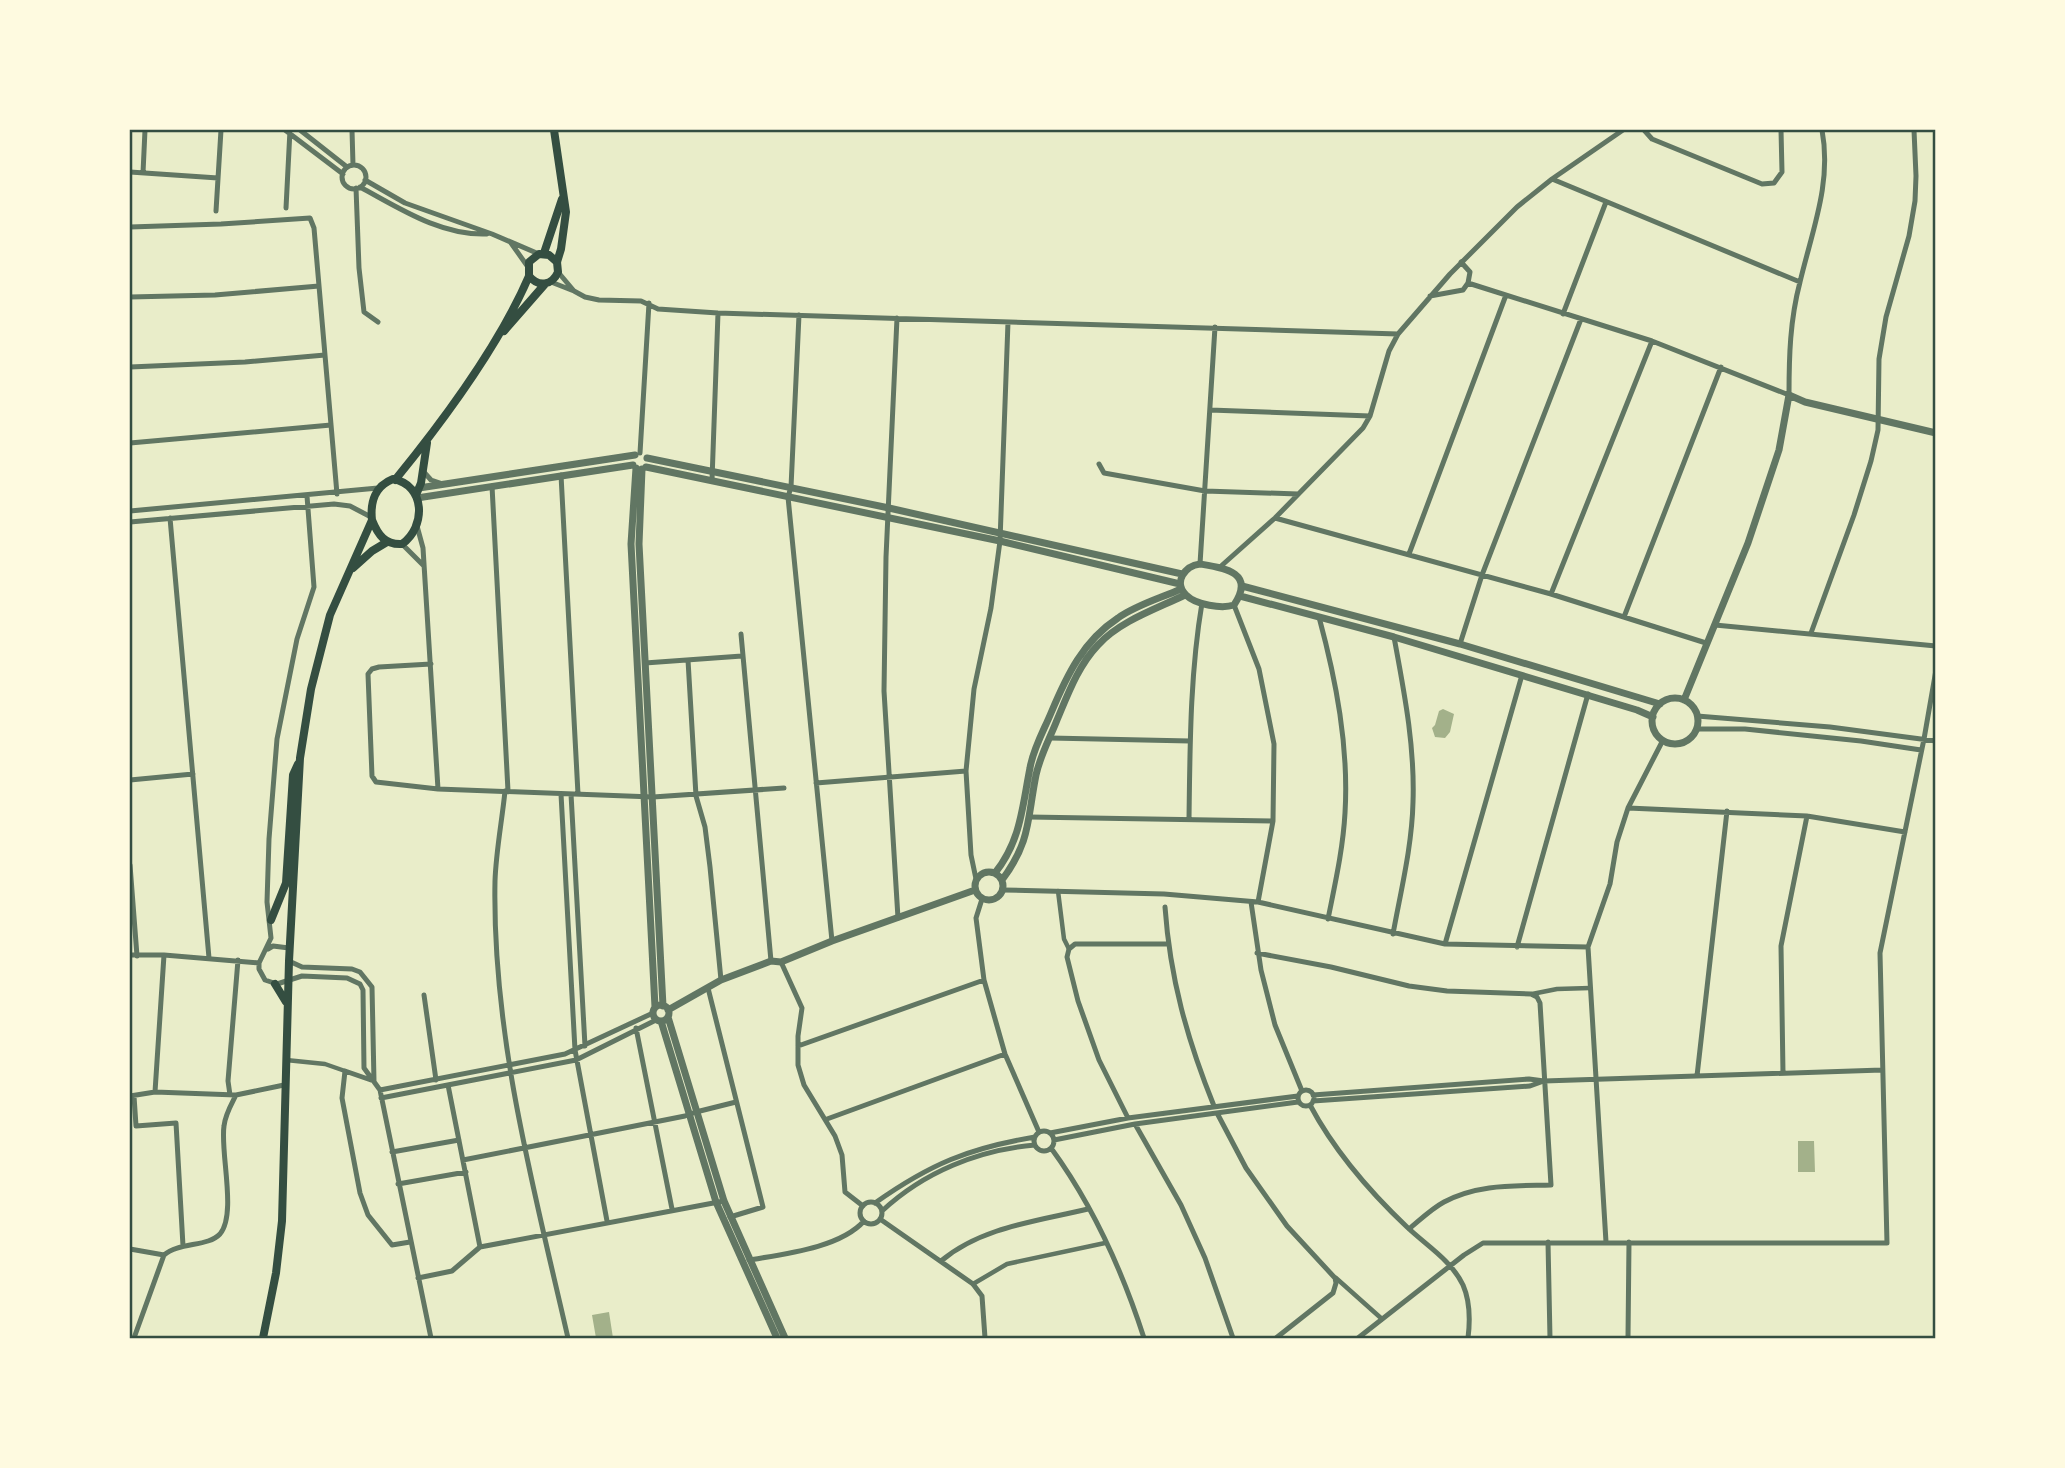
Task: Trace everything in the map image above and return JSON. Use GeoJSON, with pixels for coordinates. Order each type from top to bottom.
{"type":"FeatureCollection","features":[{"type":"Feature","properties":{"kind":"main road"},"geometry":{"type":"LineString","coordinates":[[262,1339],[276,1273],[282,1221],[289,948],[300,758],[311,689],[330,615],[372,519],[372,502],[379,488],[386,482],[396,480],[428,440],[493,344],[558,272],[557,262],[566,212],[554,130]]}},
{"type":"Feature","properties":{"kind":"main road"},"geometry":{"type":"LineString","coordinates":[[541,254],[563,196]]}},
{"type":"Feature","properties":{"kind":"main road"},"geometry":{"type":"LineString","coordinates":[[493,344],[533,257],[541,254],[554,258],[557,262]]}},
{"type":"Feature","properties":{"kind":"main road"},"geometry":{"type":"LineString","coordinates":[[528,272],[536,282],[548,283]]}},
{"type":"Feature","properties":{"kind":"main road"},"geometry":{"type":"LineString","coordinates":[[372,519],[380,536],[387,542],[402,544],[414,534],[419,509],[416,493],[428,440]]}},
{"type":"Feature","properties":{"kind":"main road"},"geometry":{"type":"LineString","coordinates":[[396,480],[416,493]]}},
{"type":"Feature","properties":{"kind":"main road"},"geometry":{"type":"LineString","coordinates":[[351,570],[372,551],[387,542]]}},
{"type":"Feature","properties":{"kind":"main road"},"geometry":{"type":"LineString","coordinates":[[271,920],[286,883],[293,775],[300,758]]}},
{"type":"Feature","properties":{"kind":"main road"},"geometry":{"type":"LineString","coordinates":[[275,984],[288,1005]]}},
{"type":"Feature","properties":{"kind":"street"},"geometry":{"type":"LineString","coordinates":[[143,173],[145,130]]}},
{"type":"Feature","properties":{"kind":"street"},"geometry":{"type":"LineString","coordinates":[[216,211],[222,130]]}},
{"type":"Feature","properties":{"kind":"street"},"geometry":{"type":"LineString","coordinates":[[300,130],[350,166],[363,170],[365,180]]}},
{"type":"Feature","properties":{"kind":"street"},"geometry":{"type":"LineString","coordinates":[[343,174],[350,166],[352,130]]}},
{"type":"Feature","properties":{"kind":"street"},"geometry":{"type":"LineString","coordinates":[[1220,568],[1363,428],[1370,416],[1389,351],[1398,334],[1461,262],[1517,207],[1623,130]]}},
{"type":"Feature","properties":{"kind":"street"},"geometry":{"type":"LineString","coordinates":[[1644,130],[1652,139],[1762,184],[1774,183],[1782,172],[1781,130]]}},
{"type":"Feature","properties":{"kind":"street"},"geometry":{"type":"LineString","coordinates":[[1684,700],[1748,543],[1779,450],[1789,395],[1789,334],[1800,282],[1815,233],[1825,176],[1823,131],[1831,130]]}},
{"type":"Feature","properties":{"kind":"street"},"geometry":{"type":"LineString","coordinates":[[1811,633],[1871,461],[1879,419],[1879,359],[1886,317],[1909,236],[1915,201],[1914,130]]}},
{"type":"Feature","properties":{"kind":"street"},"geometry":{"type":"LineString","coordinates":[[288,131],[343,174],[345,185],[358,188],[402,210],[450,229],[469,235],[492,234]]}},
{"type":"Feature","properties":{"kind":"street"},"geometry":{"type":"LineString","coordinates":[[286,208],[288,131]]}},
{"type":"Feature","properties":{"kind":"street"},"geometry":{"type":"LineString","coordinates":[[130,172],[218,178]]}},
{"type":"Feature","properties":{"kind":"street"},"geometry":{"type":"LineString","coordinates":[[1552,179],[1800,282]]}},
{"type":"Feature","properties":{"kind":"street"},"geometry":{"type":"LineString","coordinates":[[365,180],[358,188],[359,268],[364,312],[378,322]]}},
{"type":"Feature","properties":{"kind":"street"},"geometry":{"type":"LineString","coordinates":[[365,180],[414,206],[541,254]]}},
{"type":"Feature","properties":{"kind":"street"},"geometry":{"type":"LineString","coordinates":[[1563,314],[1606,202]]}},
{"type":"Feature","properties":{"kind":"street"},"geometry":{"type":"LineString","coordinates":[[130,227],[310,218],[314,228],[337,494]]}},
{"type":"Feature","properties":{"kind":"street"},"geometry":{"type":"LineString","coordinates":[[511,243],[528,272]]}},
{"type":"Feature","properties":{"kind":"street"},"geometry":{"type":"LineString","coordinates":[[1430,296],[1463,290],[1470,272],[1461,262]]}},
{"type":"Feature","properties":{"kind":"street"},"geometry":{"type":"LineString","coordinates":[[558,272],[574,291]]}},
{"type":"Feature","properties":{"kind":"street"},"geometry":{"type":"LineString","coordinates":[[1468,282],[1652,341],[1805,402],[1936,433]]}},
{"type":"Feature","properties":{"kind":"street"},"geometry":{"type":"LineString","coordinates":[[548,283],[599,300],[641,301],[658,309],[718,313],[1398,334]]}},
{"type":"Feature","properties":{"kind":"street"},"geometry":{"type":"LineString","coordinates":[[130,297],[215,295],[319,286]]}},
{"type":"Feature","properties":{"kind":"street"},"geometry":{"type":"LineString","coordinates":[[1409,554],[1506,295]]}},
{"type":"Feature","properties":{"kind":"street"},"geometry":{"type":"LineString","coordinates":[[649,303],[641,455],[631,544],[643,797],[660,1013],[688,1116],[720,1202],[778,1339]]}},
{"type":"Feature","properties":{"kind":"street"},"geometry":{"type":"LineString","coordinates":[[712,480],[718,313]]}},
{"type":"Feature","properties":{"kind":"street"},"geometry":{"type":"LineString","coordinates":[[799,315],[791,487],[788,497],[832,941]]}},
{"type":"Feature","properties":{"kind":"street"},"geometry":{"type":"LineString","coordinates":[[897,318],[884,677],[898,918]]}},
{"type":"Feature","properties":{"kind":"street"},"geometry":{"type":"LineString","coordinates":[[1460,644],[1482,575],[1581,319]]}},
{"type":"Feature","properties":{"kind":"street"},"geometry":{"type":"LineString","coordinates":[[982,900],[975,890],[976,879],[972,870],[967,771],[974,689],[991,608],[1000,537],[1008,322]]}},
{"type":"Feature","properties":{"kind":"street"},"geometry":{"type":"LineString","coordinates":[[1200,564],[1215,327]]}},
{"type":"Feature","properties":{"kind":"street"},"geometry":{"type":"LineString","coordinates":[[1551,594],[1652,341]]}},
{"type":"Feature","properties":{"kind":"street"},"geometry":{"type":"LineString","coordinates":[[130,367],[325,355]]}},
{"type":"Feature","properties":{"kind":"street"},"geometry":{"type":"LineString","coordinates":[[1624,617],[1721,367]]}},
{"type":"Feature","properties":{"kind":"street"},"geometry":{"type":"LineString","coordinates":[[1210,410],[1370,416]]}},
{"type":"Feature","properties":{"kind":"street"},"geometry":{"type":"LineString","coordinates":[[130,443],[331,425]]}},
{"type":"Feature","properties":{"kind":"street"},"geometry":{"type":"LineString","coordinates":[[641,455],[633,458],[639,467],[639,544],[653,797],[660,1013],[696,1112],[720,1202],[730,1217],[746,1261],[785,1339]]}},
{"type":"Feature","properties":{"kind":"street"},"geometry":{"type":"LineString","coordinates":[[416,493],[443,484],[641,455],[889,508],[1086,557],[1182,574]]}},
{"type":"Feature","properties":{"kind":"street"},"geometry":{"type":"LineString","coordinates":[[1099,464],[1104,473],[1205,491],[1298,494]]}},
{"type":"Feature","properties":{"kind":"street"},"geometry":{"type":"LineString","coordinates":[[416,493],[639,467],[1000,537]]}},
{"type":"Feature","properties":{"kind":"street"},"geometry":{"type":"LineString","coordinates":[[423,470],[431,480],[443,484]]}},
{"type":"Feature","properties":{"kind":"street"},"geometry":{"type":"LineString","coordinates":[[561,475],[578,794]]}},
{"type":"Feature","properties":{"kind":"street"},"geometry":{"type":"LineString","coordinates":[[492,486],[506,791],[495,880],[503,1021],[526,1148],[568,1339]]}},
{"type":"Feature","properties":{"kind":"street"},"geometry":{"type":"LineString","coordinates":[[130,511],[337,494],[379,488]]}},
{"type":"Feature","properties":{"kind":"street"},"geometry":{"type":"LineString","coordinates":[[307,496],[314,587],[297,639],[277,739],[267,902],[271,938],[259,963],[265,979],[275,984],[302,976],[347,978],[360,984],[363,990],[364,1068],[380,1090],[382,1098],[431,1339]]}},
{"type":"Feature","properties":{"kind":"street"},"geometry":{"type":"LineString","coordinates":[[130,522],[345,505],[372,519]]}},
{"type":"Feature","properties":{"kind":"street"},"geometry":{"type":"LineString","coordinates":[[1275,517],[1551,594],[1706,643]]}},
{"type":"Feature","properties":{"kind":"street"},"geometry":{"type":"LineString","coordinates":[[170,519],[209,958]]}},
{"type":"Feature","properties":{"kind":"street"},"geometry":{"type":"LineString","coordinates":[[417,526],[423,548],[438,789]]}},
{"type":"Feature","properties":{"kind":"street"},"geometry":{"type":"LineString","coordinates":[[402,544],[424,566]]}},
{"type":"Feature","properties":{"kind":"street"},"geometry":{"type":"LineString","coordinates":[[1086,557],[1182,589],[1192,600],[1220,607],[1234,605],[1242,586],[1235,573],[1200,564],[1187,568],[1182,574],[1182,589]]}},
{"type":"Feature","properties":{"kind":"street"},"geometry":{"type":"LineString","coordinates":[[1242,586],[1460,644],[1660,704]]}},
{"type":"Feature","properties":{"kind":"street"},"geometry":{"type":"LineString","coordinates":[[1002,880],[1017,860],[1025,839],[1038,765],[1084,663],[1098,644],[1124,624],[1182,589]]}},
{"type":"Feature","properties":{"kind":"street"},"geometry":{"type":"LineString","coordinates":[[995,873],[1008,857],[1018,834],[1031,763],[1076,660],[1091,639],[1119,617],[1182,589]]}},
{"type":"Feature","properties":{"kind":"street"},"geometry":{"type":"LineString","coordinates":[[1240,596],[1394,637],[1588,694],[1653,717]]}},
{"type":"Feature","properties":{"kind":"street"},"geometry":{"type":"LineString","coordinates":[[1189,819],[1196,639],[1202,603]]}},
{"type":"Feature","properties":{"kind":"street"},"geometry":{"type":"LineString","coordinates":[[1234,605],[1259,669],[1274,744],[1273,821],[1254,902],[1257,953],[1275,1025],[1303,1106],[1312,1100],[1530,1086],[1544,1081],[1882,1070]]}},
{"type":"Feature","properties":{"kind":"street"},"geometry":{"type":"LineString","coordinates":[[1319,617],[1335,684],[1345,774],[1345,813],[1340,860],[1328,919]]}},
{"type":"Feature","properties":{"kind":"street"},"geometry":{"type":"LineString","coordinates":[[1715,625],[1936,646]]}},
{"type":"Feature","properties":{"kind":"street"},"geometry":{"type":"LineString","coordinates":[[740,634],[772,961]]}},
{"type":"Feature","properties":{"kind":"street"},"geometry":{"type":"LineString","coordinates":[[1393,934],[1410,842],[1413,801],[1412,755],[1394,637]]}},
{"type":"Feature","properties":{"kind":"street"},"geometry":{"type":"LineString","coordinates":[[645,663],[742,656]]}},
{"type":"Feature","properties":{"kind":"street"},"geometry":{"type":"LineString","coordinates":[[688,660],[696,796],[705,827],[721,980]]}},
{"type":"Feature","properties":{"kind":"street"},"geometry":{"type":"LineString","coordinates":[[431,664],[379,667],[368,674],[372,776],[376,782],[438,789],[643,797],[696,796],[784,788]]}},
{"type":"Feature","properties":{"kind":"street"},"geometry":{"type":"LineString","coordinates":[[1358,1339],[1483,1243],[1887,1243],[1880,953],[1936,670]]}},
{"type":"Feature","properties":{"kind":"street"},"geometry":{"type":"LineString","coordinates":[[1445,944],[1522,675]]}},
{"type":"Feature","properties":{"kind":"street"},"geometry":{"type":"LineString","coordinates":[[1517,947],[1588,694]]}},
{"type":"Feature","properties":{"kind":"street"},"geometry":{"type":"LineString","coordinates":[[1671,698],[1684,700],[1698,716],[1696,729],[1682,742],[1663,740],[1657,734],[1653,717],[1660,704],[1671,698]]}},
{"type":"Feature","properties":{"kind":"street"},"geometry":{"type":"LineString","coordinates":[[1698,716],[1829,727],[1936,741]]}},
{"type":"Feature","properties":{"kind":"street"},"geometry":{"type":"LineString","coordinates":[[1696,729],[1745,729],[1921,750]]}},
{"type":"Feature","properties":{"kind":"street"},"geometry":{"type":"LineString","coordinates":[[1050,738],[1190,741]]}},
{"type":"Feature","properties":{"kind":"street"},"geometry":{"type":"LineString","coordinates":[[1606,1242],[1588,947],[1610,884],[1617,842],[1628,808],[1663,740]]}},
{"type":"Feature","properties":{"kind":"street"},"geometry":{"type":"LineString","coordinates":[[816,783],[967,771]]}},
{"type":"Feature","properties":{"kind":"street"},"geometry":{"type":"LineString","coordinates":[[130,780],[193,774]]}},
{"type":"Feature","properties":{"kind":"street"},"geometry":{"type":"LineString","coordinates":[[561,794],[575,1051],[607,1222]]}},
{"type":"Feature","properties":{"kind":"street"},"geometry":{"type":"LineString","coordinates":[[571,794],[585,1046]]}},
{"type":"Feature","properties":{"kind":"street"},"geometry":{"type":"LineString","coordinates":[[1628,808],[1807,816],[1905,832]]}},
{"type":"Feature","properties":{"kind":"street"},"geometry":{"type":"LineString","coordinates":[[1697,1076],[1727,811]]}},
{"type":"Feature","properties":{"kind":"street"},"geometry":{"type":"LineString","coordinates":[[1783,1073],[1781,947],[1807,816]]}},
{"type":"Feature","properties":{"kind":"street"},"geometry":{"type":"LineString","coordinates":[[1030,817],[1273,821]]}},
{"type":"Feature","properties":{"kind":"street"},"geometry":{"type":"LineString","coordinates":[[130,865],[137,956]]}},
{"type":"Feature","properties":{"kind":"street"},"geometry":{"type":"LineString","coordinates":[[976,879],[985,872],[995,873],[1002,880],[1003,890],[995,899],[982,900]]}},
{"type":"Feature","properties":{"kind":"street"},"geometry":{"type":"LineString","coordinates":[[382,1098],[576,1060],[636,1030],[660,1013],[721,980],[772,961],[781,962],[975,890]]}},
{"type":"Feature","properties":{"kind":"street"},"geometry":{"type":"LineString","coordinates":[[1003,890],[1164,894],[1254,902],[1445,944],[1588,947]]}},
{"type":"Feature","properties":{"kind":"street"},"geometry":{"type":"LineString","coordinates":[[1058,891],[1064,939],[1069,949]]}},
{"type":"Feature","properties":{"kind":"street"},"geometry":{"type":"LineString","coordinates":[[982,900],[976,918],[984,980],[1005,1054],[1037,1134],[1035,1145]]}},
{"type":"Feature","properties":{"kind":"street"},"geometry":{"type":"LineString","coordinates":[[1166,907],[1168,944],[1178,999],[1192,1053],[1214,1105]]}},
{"type":"Feature","properties":{"kind":"street"},"geometry":{"type":"LineString","coordinates":[[1128,1118],[1099,1060],[1077,1001],[1067,957],[1069,949],[1075,944],[1168,944]]}},
{"type":"Feature","properties":{"kind":"street"},"geometry":{"type":"LineString","coordinates":[[268,949],[273,946],[289,948]]}},
{"type":"Feature","properties":{"kind":"street"},"geometry":{"type":"LineString","coordinates":[[1257,953],[1409,986],[1447,991],[1531,994],[1557,989],[1590,988]]}},
{"type":"Feature","properties":{"kind":"street"},"geometry":{"type":"LineString","coordinates":[[130,955],[164,955],[259,963]]}},
{"type":"Feature","properties":{"kind":"street"},"geometry":{"type":"LineString","coordinates":[[155,1092],[164,955]]}},
{"type":"Feature","properties":{"kind":"street"},"geometry":{"type":"LineString","coordinates":[[134,1339],[164,1255],[171,1249],[211,1240],[219,1234],[225,1223],[227,1182],[223,1127],[233,1095],[228,1081],[238,960]]}},
{"type":"Feature","properties":{"kind":"street"},"geometry":{"type":"LineString","coordinates":[[289,961],[302,967],[352,969],[366,978],[372,987],[374,1081]]}},
{"type":"Feature","properties":{"kind":"street"},"geometry":{"type":"LineString","coordinates":[[781,962],[802,1008],[797,1046],[798,1065],[804,1085],[827,1119],[842,1156],[845,1192],[863,1206]]}},
{"type":"Feature","properties":{"kind":"street"},"geometry":{"type":"LineString","coordinates":[[360,984],[366,978]]}},
{"type":"Feature","properties":{"kind":"street"},"geometry":{"type":"LineString","coordinates":[[797,1046],[984,980]]}},
{"type":"Feature","properties":{"kind":"street"},"geometry":{"type":"LineString","coordinates":[[708,988],[763,1207],[730,1217]]}},
{"type":"Feature","properties":{"kind":"street"},"geometry":{"type":"LineString","coordinates":[[1409,1229],[1441,1203],[1471,1191],[1492,1186],[1551,1185],[1540,1003],[1537,997],[1531,994]]}},
{"type":"Feature","properties":{"kind":"street"},"geometry":{"type":"LineString","coordinates":[[424,995],[436,1080]]}},
{"type":"Feature","properties":{"kind":"street"},"geometry":{"type":"LineString","coordinates":[[380,1090],[575,1051],[633,1022],[660,1013]]}},
{"type":"Feature","properties":{"kind":"street"},"geometry":{"type":"LineString","coordinates":[[633,1022],[672,1209]]}},
{"type":"Feature","properties":{"kind":"street"},"geometry":{"type":"LineString","coordinates":[[827,1119],[1005,1054]]}},
{"type":"Feature","properties":{"kind":"street"},"geometry":{"type":"LineString","coordinates":[[285,1060],[325,1064],[374,1081]]}},
{"type":"Feature","properties":{"kind":"street"},"geometry":{"type":"LineString","coordinates":[[345,1071],[342,1098],[359,1193],[368,1215],[392,1245],[410,1242]]}},
{"type":"Feature","properties":{"kind":"street"},"geometry":{"type":"LineString","coordinates":[[447,1078],[480,1247]]}},
{"type":"Feature","properties":{"kind":"street"},"geometry":{"type":"LineString","coordinates":[[183,1246],[176,1123],[136,1126],[132,1096],[155,1092],[233,1095],[284,1085]]}},
{"type":"Feature","properties":{"kind":"street"},"geometry":{"type":"LineString","coordinates":[[1054,1140],[1217,1112],[1299,1096],[1308,1091],[1340,1154],[1368,1188],[1451,1266],[1464,1287],[1468,1339]]}},
{"type":"Feature","properties":{"kind":"street"},"geometry":{"type":"LineString","coordinates":[[1051,1148],[1042,1150],[1035,1145],[993,1151],[951,1166],[909,1188],[875,1223],[864,1221],[860,1214],[866,1203],[875,1203],[918,1174],[990,1144],[1128,1118],[1299,1096]]}},
{"type":"Feature","properties":{"kind":"street"},"geometry":{"type":"LineString","coordinates":[[463,1160],[688,1116],[736,1102]]}},
{"type":"Feature","properties":{"kind":"street"},"geometry":{"type":"LineString","coordinates":[[1217,1112],[1253,1178],[1287,1226],[1335,1278],[1382,1319]]}},
{"type":"Feature","properties":{"kind":"street"},"geometry":{"type":"LineString","coordinates":[[1135,1124],[1175,1194],[1200,1247],[1233,1339]]}},
{"type":"Feature","properties":{"kind":"street"},"geometry":{"type":"LineString","coordinates":[[1050,1133],[1054,1140]]}},
{"type":"Feature","properties":{"kind":"street"},"geometry":{"type":"LineString","coordinates":[[392,1152],[459,1140]]}},
{"type":"Feature","properties":{"kind":"street"},"geometry":{"type":"LineString","coordinates":[[1051,1148],[1054,1140]]}},
{"type":"Feature","properties":{"kind":"street"},"geometry":{"type":"LineString","coordinates":[[1051,1148],[1105,1242],[1144,1339]]}},
{"type":"Feature","properties":{"kind":"street"},"geometry":{"type":"LineString","coordinates":[[398,1184],[466,1172]]}},
{"type":"Feature","properties":{"kind":"street"},"geometry":{"type":"LineString","coordinates":[[418,1278],[452,1272],[480,1247],[720,1202]]}},
{"type":"Feature","properties":{"kind":"street"},"geometry":{"type":"LineString","coordinates":[[875,1203],[881,1215],[973,1283],[982,1296],[985,1339]]}},
{"type":"Feature","properties":{"kind":"street"},"geometry":{"type":"LineString","coordinates":[[941,1261],[965,1244],[990,1233],[1088,1209]]}},
{"type":"Feature","properties":{"kind":"street"},"geometry":{"type":"LineString","coordinates":[[746,1261],[803,1250],[836,1239],[857,1229],[864,1221]]}},
{"type":"Feature","properties":{"kind":"street"},"geometry":{"type":"LineString","coordinates":[[973,1283],[1007,1264],[1105,1242]]}},
{"type":"Feature","properties":{"kind":"street"},"geometry":{"type":"LineString","coordinates":[[1548,1242],[1550,1339]]}},
{"type":"Feature","properties":{"kind":"street"},"geometry":{"type":"LineString","coordinates":[[1628,1339],[1629,1242]]}},
{"type":"Feature","properties":{"kind":"street"},"geometry":{"type":"LineString","coordinates":[[130,1249],[164,1255]]}},
{"type":"Feature","properties":{"kind":"street"},"geometry":{"type":"LineString","coordinates":[[1276,1339],[1333,1293],[1335,1278]]}},
{"type":"Feature","properties":{"kind":"shaded area"},"geometry":{"type":"Polygon","coordinates":[[[1443,709],[1454,714],[1450,732],[1445,738],[1435,737],[1432,728],[1439,711],[1443,709]]]}},
{"type":"Feature","properties":{"kind":"shaded area"},"geometry":{"type":"Polygon","coordinates":[[[1798,1141],[1814,1141],[1815,1172],[1798,1172],[1798,1141]]]}},
{"type":"Feature","properties":{"kind":"shaded area"},"geometry":{"type":"Polygon","coordinates":[[[609,1312],[613,1338],[596,1338],[592,1315],[609,1312]]]}}]}
